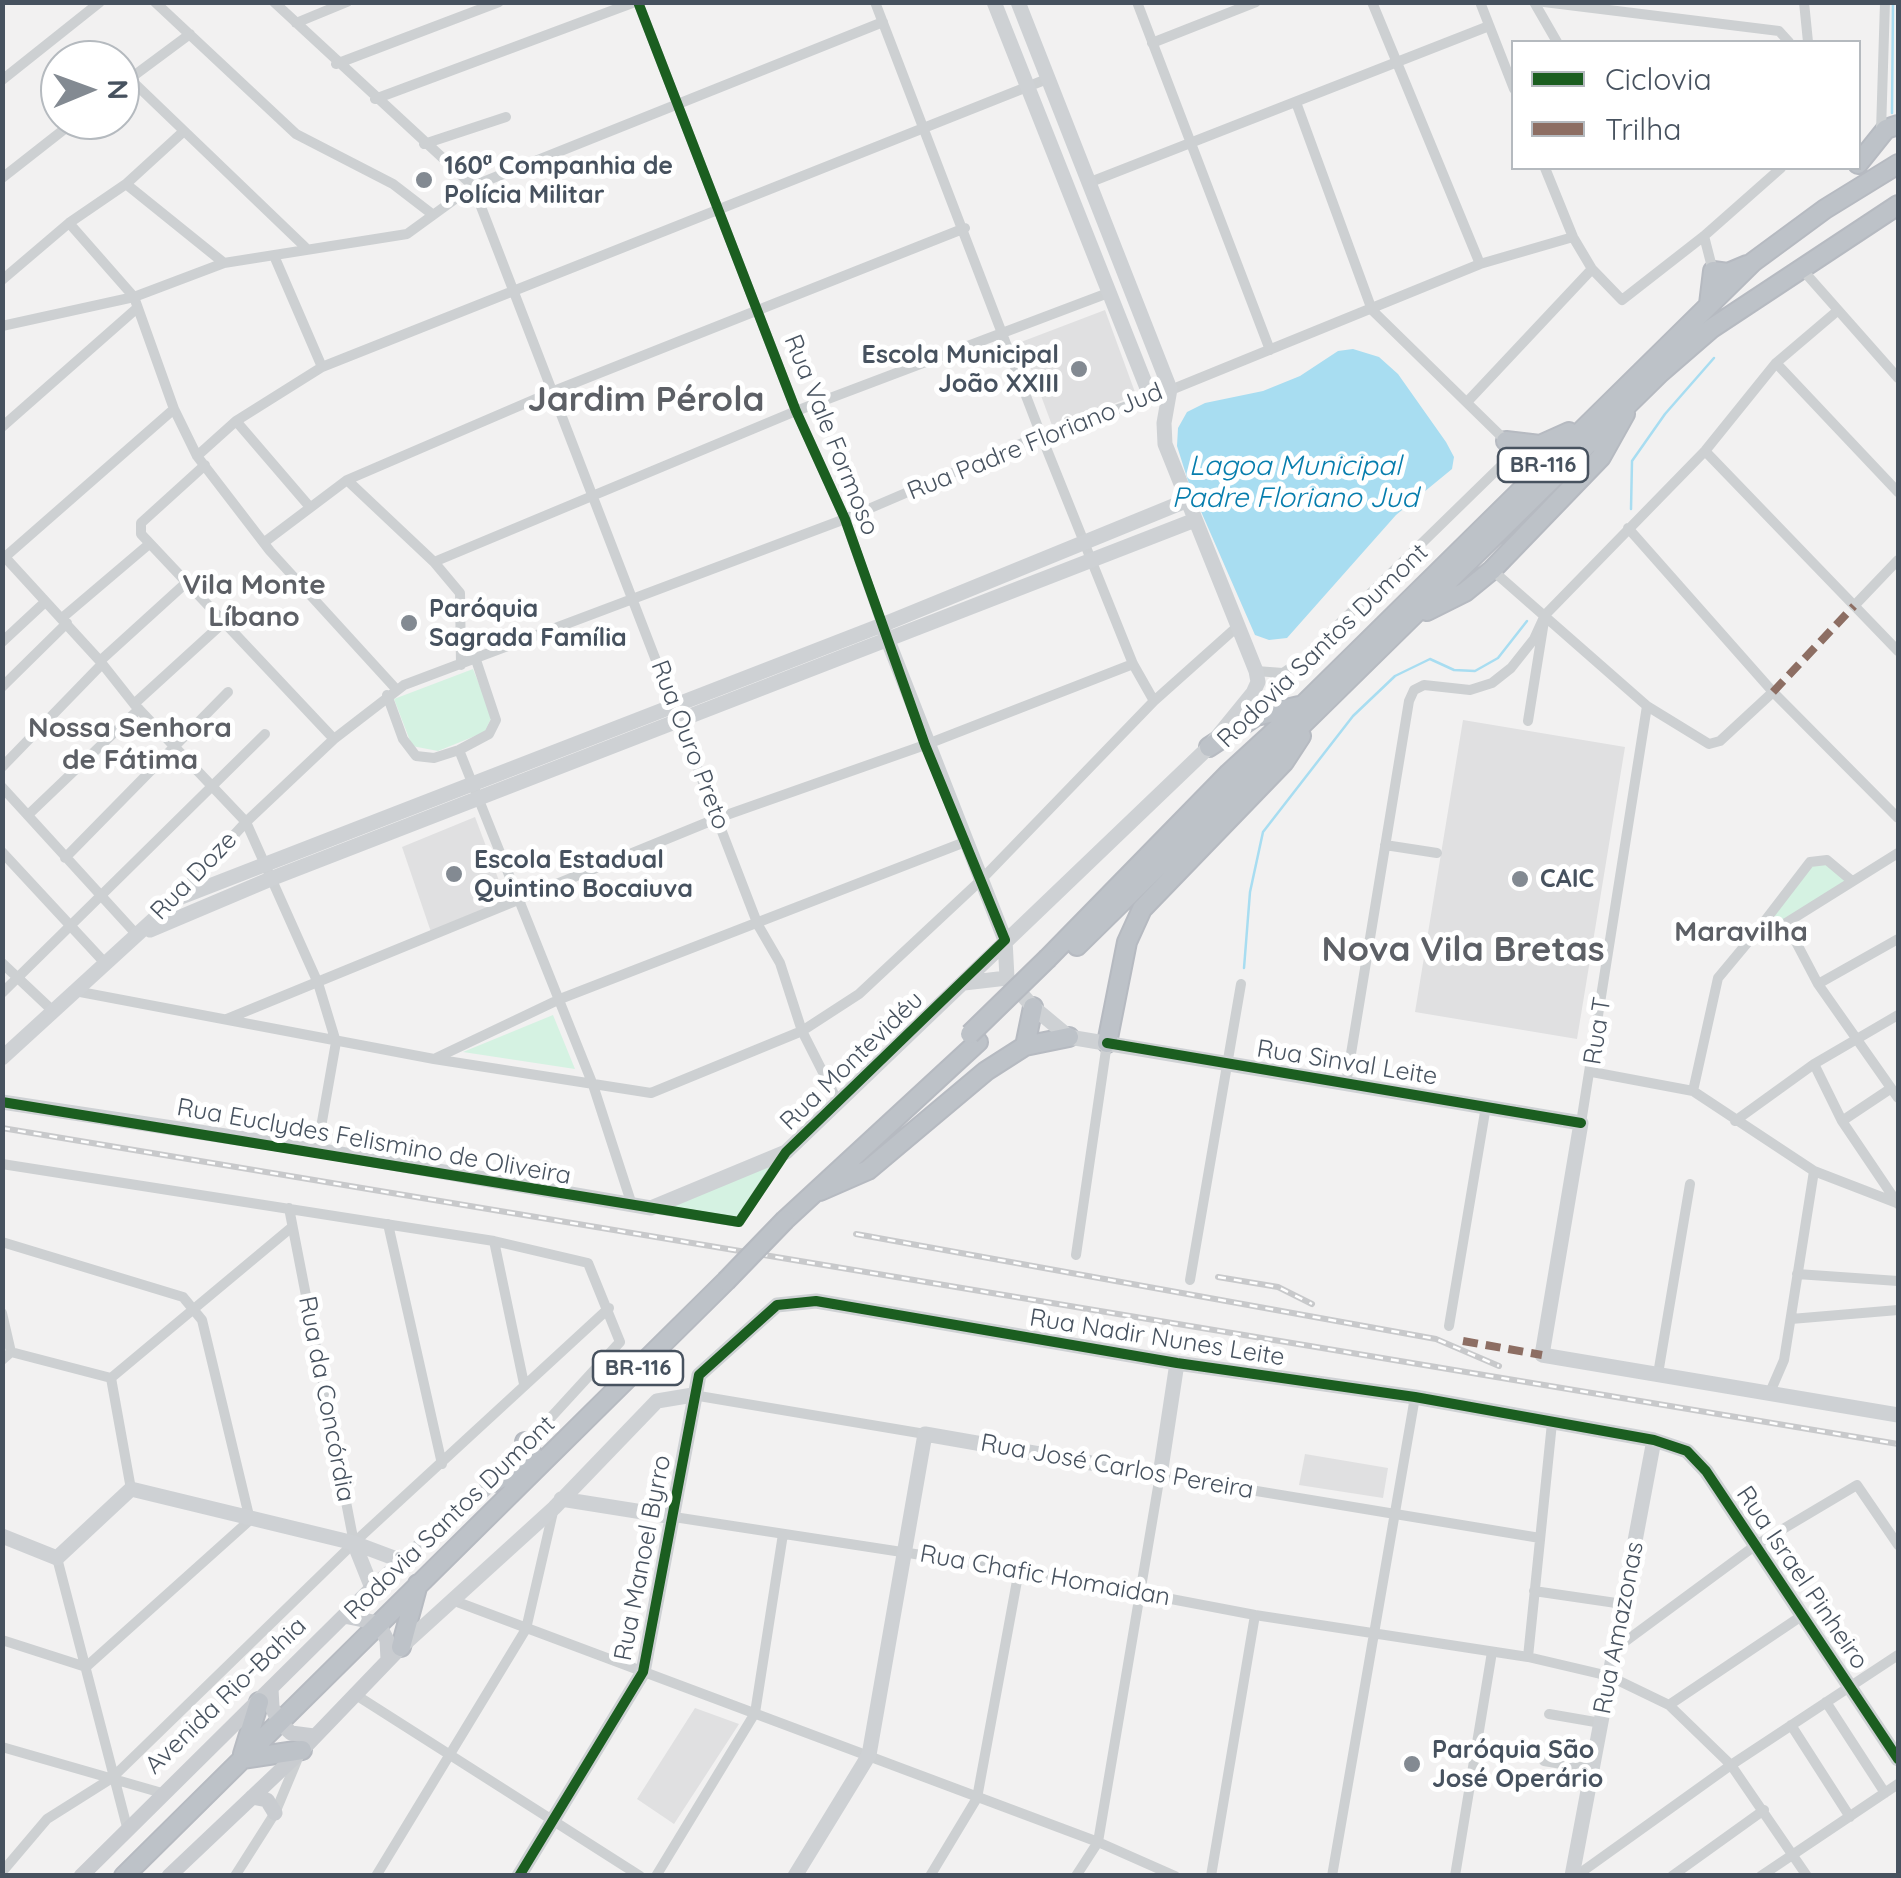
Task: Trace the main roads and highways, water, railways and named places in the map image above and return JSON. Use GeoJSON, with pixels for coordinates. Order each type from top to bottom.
{"type":"FeatureCollection","features":[{"type":"Feature","properties":{"kind":"highway"},"geometry":{"type":"LineString","coordinates":[[1861,161],[1886,129],[1898,125]]}},
{"type":"Feature","properties":{"kind":"highway","name":"Rodovia Santos Dumont"},"geometry":{"type":"LineString","coordinates":[[124,1876],[815,1193],[812,1186],[1052,962],[1313,705],[1591,419],[1753,262],[1825,209],[1898,164]]}},
{"type":"Feature","properties":{"kind":"highway"},"geometry":{"type":"LineString","coordinates":[[1825,209],[1854,170]]}},
{"type":"Feature","properties":{"kind":"highway","name":"Rodovia Santos Dumont"},"geometry":{"type":"LineString","coordinates":[[1052,962],[1228,773],[1410,621],[1636,396],[1712,328],[1898,205]]}},
{"type":"Feature","properties":{"kind":"highway"},"geometry":{"type":"LineString","coordinates":[[1790,236],[1800,267]]}},
{"type":"Feature","properties":{"kind":"highway"},"geometry":{"type":"LineString","coordinates":[[1706,309],[1714,271],[1734,272],[1753,262]]}},
{"type":"Feature","properties":{"kind":"highway"},"geometry":{"type":"LineString","coordinates":[[1410,621],[1464,592],[1492,570],[1601,457],[1636,396]]}},
{"type":"Feature","properties":{"kind":"highway"},"geometry":{"type":"LineString","coordinates":[[1506,440],[1540,445],[1591,419]]}},
{"type":"Feature","properties":{"kind":"highway"},"geometry":{"type":"LineString","coordinates":[[1228,773],[1232,762],[1229,752],[1220,746],[1209,747],[1256,716],[1313,705]]}},
{"type":"Feature","properties":{"kind":"highway"},"geometry":{"type":"LineString","coordinates":[[1106,1043],[1127,942],[1142,909],[1284,762],[1313,705]]}},
{"type":"Feature","properties":{"kind":"highway"},"geometry":{"type":"LineString","coordinates":[[1025,1046],[1033,1007]]}},
{"type":"Feature","properties":{"kind":"highway"},"geometry":{"type":"LineString","coordinates":[[815,1193],[868,1170],[962,1090],[1025,1046],[1069,1036]]}},
{"type":"Feature","properties":{"kind":"highway"},"geometry":{"type":"LineString","coordinates":[[493,1482],[544,1459],[524,1442]]}},
{"type":"Feature","properties":{"kind":"highway"},"geometry":{"type":"LineString","coordinates":[[395,1653],[418,1584]]}},
{"type":"Feature","properties":{"kind":"highway"},"geometry":{"type":"LineString","coordinates":[[241,1759],[265,1696]]}},
{"type":"Feature","properties":{"kind":"highway"},"geometry":{"type":"LineString","coordinates":[[241,1759],[308,1743]]}},
{"type":"Feature","properties":{"kind":"main road","name":"Avenida Rio-Bahia"},"geometry":{"type":"LineString","coordinates":[[80,1876],[372,1588],[493,1482]]}},
{"type":"Feature","properties":{"kind":"main road"},"geometry":{"type":"LineString","coordinates":[[169,1876],[395,1653],[378,1623],[344,1616]]}},
{"type":"Feature","properties":{"kind":"main road"},"geometry":{"type":"LineString","coordinates":[[265,1696],[279,1722],[308,1743]]}},
{"type":"Feature","properties":{"kind":"main road"},"geometry":{"type":"LineString","coordinates":[[252,1797],[267,1800],[275,1814]]}},
{"type":"Feature","properties":{"kind":"water","name":"Lagoa Municipal Padre Floriano Jud"},"geometry":{"type":"Polygon","coordinates":[[[1353,349],[1379,357],[1398,374],[1446,442],[1454,457],[1452,469],[1396,515],[1287,638],[1269,640],[1255,635],[1189,484],[1177,446],[1178,428],[1187,412],[1205,403],[1263,391],[1300,376],[1338,351],[1353,349]]]}},
{"type":"Feature","properties":{"kind":"waterway"},"geometry":{"type":"LineString","coordinates":[[1892,113],[1893,2]]}},
{"type":"Feature","properties":{"kind":"waterway"},"geometry":{"type":"LineString","coordinates":[[1631,509],[1632,461],[1665,414],[1714,358]]}},
{"type":"Feature","properties":{"kind":"waterway"},"geometry":{"type":"LineString","coordinates":[[1244,968],[1250,892],[1263,832],[1353,716],[1395,676],[1430,659],[1454,670],[1475,671],[1498,658],[1527,621]]}},
{"type":"Feature","properties":{"kind":"railway"},"geometry":{"type":"LineString","coordinates":[[2,1128],[1898,1444]]}},
{"type":"Feature","properties":{"kind":"railway"},"geometry":{"type":"LineString","coordinates":[[856,1234],[1436,1339],[1499,1366]]}},
{"type":"Feature","properties":{"kind":"railway"},"geometry":{"type":"LineString","coordinates":[[1218,1277],[1278,1287],[1312,1304]]}},
{"type":"Feature","properties":{"kind":"place","name":"160ª Companhia de Polícia Militar"},"geometry":{"type":"Point","coordinates":[424,180]}},
{"type":"Feature","properties":{"kind":"place","name":"Escola Municipal João XXIII"},"geometry":{"type":"Point","coordinates":[1079,369]}},
{"type":"Feature","properties":{"kind":"place","name":"Paróquia Sagrada Família"},"geometry":{"type":"Point","coordinates":[409,623]}},
{"type":"Feature","properties":{"kind":"place","name":"Escola Estadual Quintino Bocaiuva"},"geometry":{"type":"Point","coordinates":[454,874]}},
{"type":"Feature","properties":{"kind":"place","name":"CAIC"},"geometry":{"type":"Point","coordinates":[1520,879]}},
{"type":"Feature","properties":{"kind":"place","name":"Paróquia São José Operário"},"geometry":{"type":"Point","coordinates":[1412,1764]}},
{"type":"Feature","properties":{"kind":"district","name":"Jardim Pérola"},"geometry":{"type":"Point","coordinates":[646,400]}},
{"type":"Feature","properties":{"kind":"district","name":"Vila Monte Líbano"},"geometry":{"type":"Point","coordinates":[254,602]}},
{"type":"Feature","properties":{"kind":"district","name":"Nossa Senhora de Fátima"},"geometry":{"type":"Point","coordinates":[130,745]}},
{"type":"Feature","properties":{"kind":"district","name":"Maravilha"},"geometry":{"type":"Point","coordinates":[1741,933]}},
{"type":"Feature","properties":{"kind":"district","name":"Nova Vila Bretas"},"geometry":{"type":"Point","coordinates":[1463,950]}}]}
